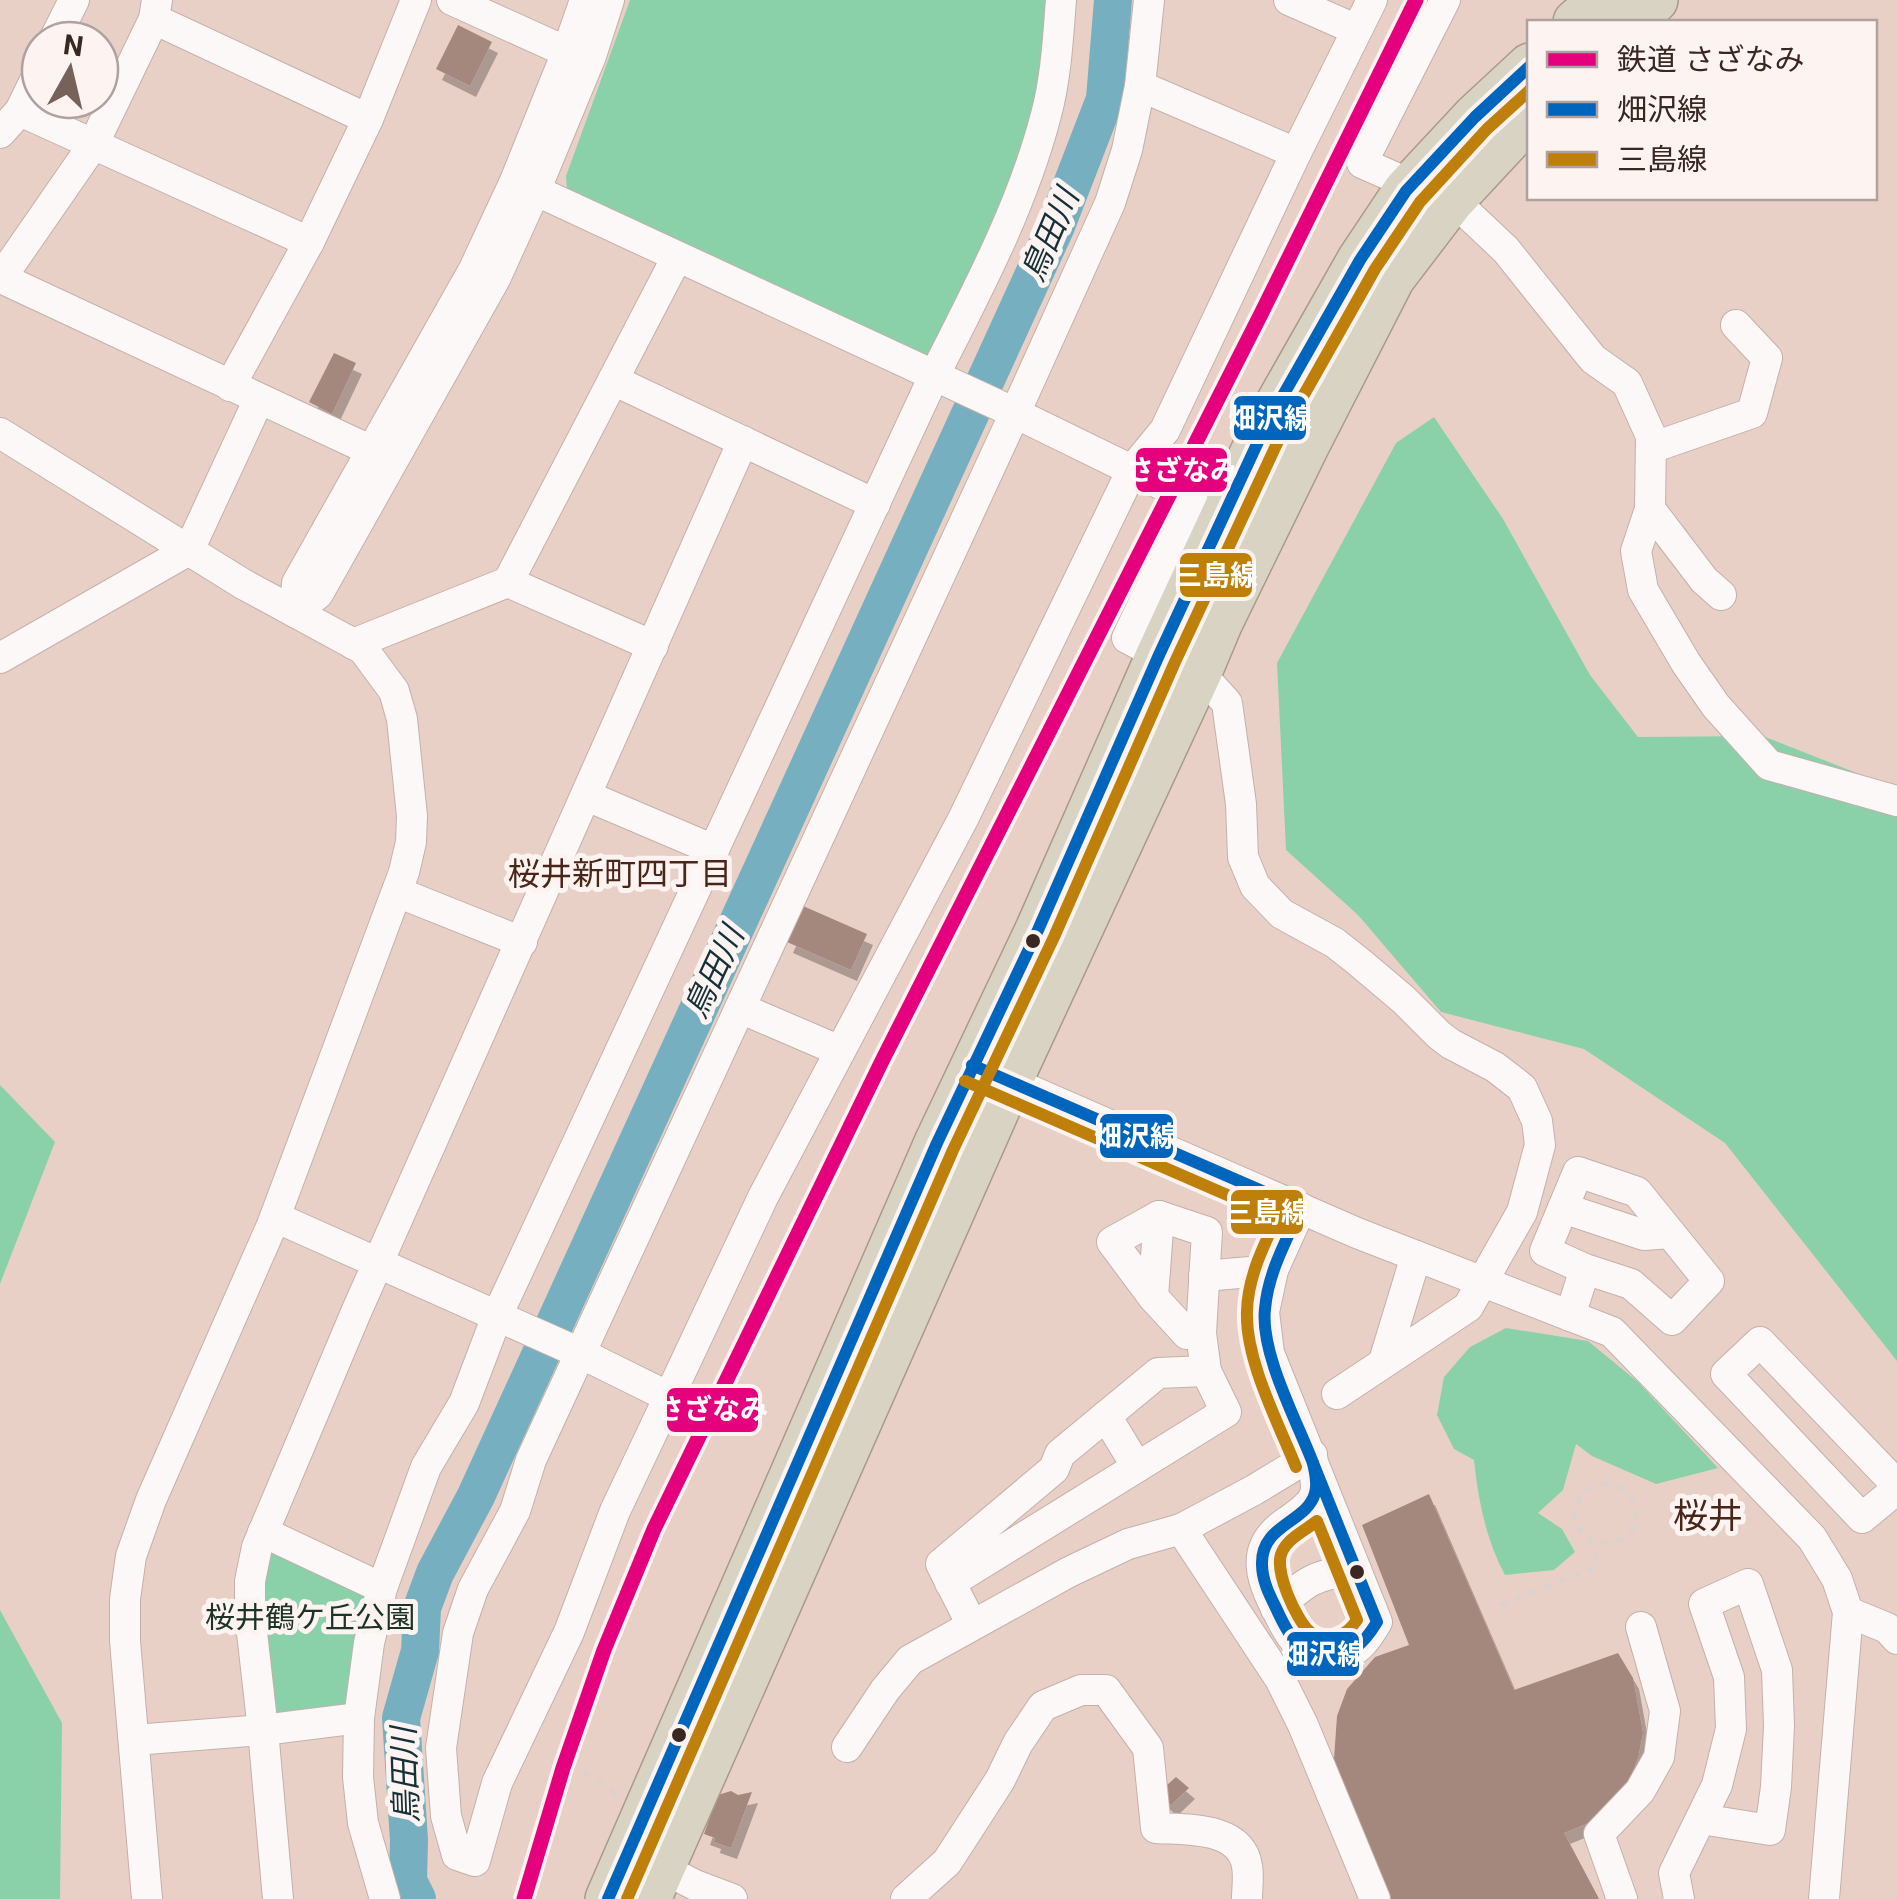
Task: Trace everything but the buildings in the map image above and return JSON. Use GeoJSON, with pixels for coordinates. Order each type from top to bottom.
{"type":"FeatureCollection","features":[{"type":"Feature","properties":{"kind":"highway"},"geometry":{"type":"LineString","coordinates":[[1578,20],[1602,0]]}},
{"type":"Feature","properties":{"kind":"highway"},"geometry":{"type":"LineString","coordinates":[[1630,20],[1655,0]]}},
{"type":"Feature","properties":{"kind":"highway"},"geometry":{"type":"LineString","coordinates":[[608,1899],[1179,663],[1220,622],[1432,192],[1475,118],[1527,69]]}},
{"type":"Feature","properties":{"kind":"highway"},"geometry":{"type":"LineString","coordinates":[[1432,192],[1527,118]]}},
{"type":"Feature","properties":{"kind":"highway"},"geometry":{"type":"LineString","coordinates":[[654,1883],[991,1073]]}},
{"type":"Feature","properties":{"kind":"street"},"geometry":{"type":"LineString","coordinates":[[230,386],[309,242],[368,119],[416,0]]}},
{"type":"Feature","properties":{"kind":"street"},"geometry":{"type":"LineString","coordinates":[[452,0],[567,52]]}},
{"type":"Feature","properties":{"kind":"street"},"geometry":{"type":"LineString","coordinates":[[295,612],[318,594],[495,279],[584,0]]}},
{"type":"Feature","properties":{"kind":"street"},"geometry":{"type":"LineString","coordinates":[[295,612],[297,583],[525,186],[591,56],[609,0]]}},
{"type":"Feature","properties":{"kind":"street"},"geometry":{"type":"LineString","coordinates":[[386,1899],[363,1822],[358,1777],[358,1718],[368,1642],[382,1588],[426,1468],[464,1404],[874,504],[941,380],[1004,237],[1048,111],[1061,0]]}},
{"type":"Feature","properties":{"kind":"street"},"geometry":{"type":"LineString","coordinates":[[1149,0],[1140,86],[1127,150],[1110,203],[740,1008],[576,1351],[530,1460],[515,1511],[473,1588],[458,1633],[441,1748],[446,1816],[457,1854],[476,1861],[497,1783],[569,1632],[615,1511],[763,1197],[963,818],[1132,470],[1165,430],[1372,0]]}},
{"type":"Feature","properties":{"kind":"street"},"geometry":{"type":"LineString","coordinates":[[1288,0],[1357,30]]}},
{"type":"Feature","properties":{"kind":"street"},"geometry":{"type":"LineString","coordinates":[[1445,0],[1362,163],[1432,192],[1506,250],[1593,359],[1627,382],[1652,436],[1650,508],[1636,551],[1643,590],[1716,706],[1769,765],[1897,801]]}},
{"type":"Feature","properties":{"kind":"street"},"geometry":{"type":"LineString","coordinates":[[368,119],[156,10],[93,146],[1,278],[370,450]]}},
{"type":"Feature","properties":{"kind":"street"},"geometry":{"type":"LineString","coordinates":[[1140,86],[1296,153]]}},
{"type":"Feature","properties":{"kind":"street"},"geometry":{"type":"LineString","coordinates":[[10,122],[93,146],[309,242]]}},
{"type":"Feature","properties":{"kind":"street"},"geometry":{"type":"LineString","coordinates":[[525,186],[1015,413],[1193,500],[1127,638],[1179,663],[1227,704],[1244,857],[1254,886],[1282,914],[1334,942],[1360,962],[1439,1035],[1496,1067],[1522,1088],[1537,1121],[1540,1145],[1522,1212],[1468,1307],[1337,1394]]}},
{"type":"Feature","properties":{"kind":"street"},"geometry":{"type":"LineString","coordinates":[[353,644],[508,582],[677,257]]}},
{"type":"Feature","properties":{"kind":"street"},"geometry":{"type":"LineString","coordinates":[[1651,448],[1752,414],[1766,358],[1736,325]]}},
{"type":"Feature","properties":{"kind":"street"},"geometry":{"type":"LineString","coordinates":[[613,380],[874,504]]}},
{"type":"Feature","properties":{"kind":"street"},"geometry":{"type":"LineString","coordinates":[[0,658],[189,550],[259,399]]}},
{"type":"Feature","properties":{"kind":"street"},"geometry":{"type":"LineString","coordinates":[[0,433],[243,584],[363,649],[394,692],[402,719],[412,816],[411,842],[397,892],[275,1217],[151,1500],[131,1556],[125,1598],[125,1642],[148,1899]]}},
{"type":"Feature","properties":{"kind":"street"},"geometry":{"type":"LineString","coordinates":[[278,1899],[250,1616],[250,1581],[257,1547],[378,1263],[743,442]]}},
{"type":"Feature","properties":{"kind":"street"},"geometry":{"type":"LineString","coordinates":[[1650,508],[1704,580],[1721,594]]}},
{"type":"Feature","properties":{"kind":"street"},"geometry":{"type":"LineString","coordinates":[[508,582],[653,646]]}},
{"type":"Feature","properties":{"kind":"street"},"geometry":{"type":"LineString","coordinates":[[587,796],[714,850]]}},
{"type":"Feature","properties":{"kind":"street"},"geometry":{"type":"LineString","coordinates":[[397,892],[522,942]]}},
{"type":"Feature","properties":{"kind":"street"},"geometry":{"type":"LineString","coordinates":[[740,1008],[840,1051]]}},
{"type":"Feature","properties":{"kind":"street"},"geometry":{"type":"LineString","coordinates":[[991,1073],[1300,1208],[1612,1332],[1812,1538],[1838,1579],[1848,1612],[1824,1899]]}},
{"type":"Feature","properties":{"kind":"street"},"geometry":{"type":"LineString","coordinates":[[1300,1208],[1274,1270],[1264,1312],[1269,1353],[1312,1455],[1377,1622],[1364,1643],[1344,1655],[1312,1654],[1294,1642],[1263,1584],[1261,1554],[1274,1530],[1303,1511],[1316,1493],[1312,1455]]}},
{"type":"Feature","properties":{"kind":"street"},"geometry":{"type":"LineString","coordinates":[[1563,1208],[1644,1235],[1670,1233],[1709,1281],[1672,1320],[1630,1284],[1585,1269],[1545,1250],[1563,1208]]}},
{"type":"Feature","properties":{"kind":"street"},"geometry":{"type":"LineString","coordinates":[[1153,1297],[1159,1216]]}},
{"type":"Feature","properties":{"kind":"street"},"geometry":{"type":"LineString","coordinates":[[950,1583],[1226,1412],[1206,1371],[1201,1332],[1207,1232],[1159,1216],[1112,1242],[1187,1334],[1201,1332]]}},
{"type":"Feature","properties":{"kind":"street"},"geometry":{"type":"LineString","coordinates":[[275,1217],[668,1396]]}},
{"type":"Feature","properties":{"kind":"street"},"geometry":{"type":"LineString","coordinates":[[1384,1361],[1416,1256]]}},
{"type":"Feature","properties":{"kind":"street"},"geometry":{"type":"LineString","coordinates":[[1570,1316],[1585,1269]]}},
{"type":"Feature","properties":{"kind":"street"},"geometry":{"type":"LineString","coordinates":[[1204,1276],[1274,1270]]}},
{"type":"Feature","properties":{"kind":"street"},"geometry":{"type":"LineString","coordinates":[[1760,1342],[1897,1487],[1862,1518],[1790,1444],[1726,1374],[1760,1342]]}},
{"type":"Feature","properties":{"kind":"street"},"geometry":{"type":"LineString","coordinates":[[972,1626],[941,1564],[1054,1469],[1060,1454],[1158,1372],[1206,1371]]}},
{"type":"Feature","properties":{"kind":"street"},"geometry":{"type":"LineString","coordinates":[[1106,1416],[1136,1466]]}},
{"type":"Feature","properties":{"kind":"street"},"geometry":{"type":"LineString","coordinates":[[1757,1482],[1790,1444]]}},
{"type":"Feature","properties":{"kind":"street"},"geometry":{"type":"LineString","coordinates":[[847,1747],[910,1660],[1068,1572],[1128,1544],[1181,1529],[1312,1455]]}},
{"type":"Feature","properties":{"kind":"street"},"geometry":{"type":"LineString","coordinates":[[1181,1529],[1280,1679],[1304,1725],[1375,1899]]}},
{"type":"Feature","properties":{"kind":"street"},"geometry":{"type":"LineString","coordinates":[[263,1532],[382,1588]]}},
{"type":"Feature","properties":{"kind":"street"},"geometry":{"type":"LineString","coordinates":[[1276,1609],[1303,1584],[1327,1573],[1356,1570]]}},
{"type":"Feature","properties":{"kind":"street"},"geometry":{"type":"LineString","coordinates":[[1679,1899],[1674,1873],[1700,1819],[1717,1785],[1731,1730],[1728,1677],[1704,1604],[1748,1584],[1777,1670],[1780,1726],[1770,1830],[1700,1819]]}},
{"type":"Feature","properties":{"kind":"street"},"geometry":{"type":"LineString","coordinates":[[1848,1612],[1888,1628],[1897,1639]]}},
{"type":"Feature","properties":{"kind":"street"},"geometry":{"type":"LineString","coordinates":[[1622,1899],[1599,1834],[1640,1791],[1659,1757],[1665,1711],[1641,1628]]}},
{"type":"Feature","properties":{"kind":"street"},"geometry":{"type":"LineString","coordinates":[[906,1899],[947,1862],[1043,1706],[1081,1690],[1106,1690],[1148,1748],[1156,1828],[1208,1832],[1236,1844],[1247,1862],[1247,1899]]}},
{"type":"Feature","properties":{"kind":"street"},"geometry":{"type":"LineString","coordinates":[[134,1740],[358,1718]]}},
{"type":"Feature","properties":{"kind":"street"},"geometry":{"type":"LineString","coordinates":[[1731,1730],[1780,1726]]}},
{"type":"Feature","properties":{"kind":"street"},"geometry":{"type":"LineString","coordinates":[[654,1883],[696,1885],[732,1899]]}},
{"type":"Feature","properties":{"kind":"path"},"geometry":{"type":"LineString","coordinates":[[1252,1217],[1260,1236]]}},
{"type":"Feature","properties":{"kind":"path"},"geometry":{"type":"LineString","coordinates":[[1499,1606],[1598,1566],[1590,1540],[1580,1531],[1575,1518],[1576,1504],[1594,1485],[1608,1483],[1621,1488],[1631,1497],[1636,1510],[1635,1523],[1628,1535],[1603,1545],[1590,1540]]}},
{"type":"Feature","properties":{"kind":"path"},"geometry":{"type":"LineString","coordinates":[[570,1762],[609,1789]]}},
{"type":"Feature","properties":{"kind":"green space"},"geometry":{"type":"Polygon","coordinates":[[[630,0],[1056,0],[1051,43],[997,237],[925,360],[567,190],[566,176],[630,0]]]}},
{"type":"Feature","properties":{"kind":"green space"},"geometry":{"type":"Polygon","coordinates":[[[1434,417],[1503,519],[1590,675],[1638,737],[1763,736],[1897,789],[1897,1361],[1725,1143],[1584,1049],[1441,1012],[1358,915],[1286,850],[1277,663],[1396,443],[1434,417]]]}},
{"type":"Feature","properties":{"kind":"green space"},"geometry":{"type":"Polygon","coordinates":[[[0,1085],[55,1142],[0,1284],[0,1085]]]}},
{"type":"Feature","properties":{"kind":"green space"},"geometry":{"type":"Polygon","coordinates":[[[1506,1328],[1588,1341],[1638,1382],[1718,1468],[1656,1484],[1592,1456],[1576,1444],[1563,1490],[1538,1513],[1562,1529],[1575,1552],[1554,1570],[1505,1575],[1484,1519],[1474,1460],[1454,1449],[1437,1415],[1444,1377],[1470,1347],[1506,1328]]]}},
{"type":"Feature","properties":{"kind":"green space","name":"桜井鶴ケ丘公園"},"geometry":{"type":"Polygon","coordinates":[[[269,1540],[369,1586],[354,1706],[280,1720],[265,1696],[254,1584],[269,1540]]]}},
{"type":"Feature","properties":{"kind":"green space"},"geometry":{"type":"Polygon","coordinates":[[[0,1610],[62,1723],[60,1899],[0,1899],[0,1610]]]}},
{"type":"Feature","properties":{"kind":"waterway","name":"鳥田川"},"geometry":{"type":"LineString","coordinates":[[417,1899],[408,1881],[401,1718],[420,1651],[422,1608],[1056,226],[1105,99],[1113,0]]}},
{"type":"Feature","properties":{"kind":"rail line","name":"さざなみ"},"geometry":{"type":"LineString","coordinates":[[524,1899],[604,1650],[654,1529],[883,1059],[1416,0]]}},
{"type":"Feature","properties":{"kind":"transit line","name":"畑沢線"},"geometry":{"type":"LineString","coordinates":[[608,1899],[937,1143],[1038,930],[1264,429],[1360,260],[1406,191],[1475,117],[1527,69]]}},
{"type":"Feature","properties":{"kind":"transit line","name":"三島線"},"geometry":{"type":"LineString","coordinates":[[627,1899],[953,1150],[1054,937],[1175,662],[1280,437],[1375,269],[1420,202],[1487,129],[1527,93]]}},
{"type":"Feature","properties":{"kind":"transit line","name":"畑沢線"},"geometry":{"type":"LineString","coordinates":[[972,1065],[1301,1208]]}},
{"type":"Feature","properties":{"kind":"transit line","name":"三島線"},"geometry":{"type":"LineString","coordinates":[[965,1081],[1294,1224]]}},
{"type":"Feature","properties":{"kind":"transit line","name":"三島線"},"geometry":{"type":"LineString","coordinates":[[1285,1201],[1255,1268],[1247,1311],[1257,1370],[1296,1467]]}},
{"type":"Feature","properties":{"kind":"transit line","name":"畑沢線"},"geometry":{"type":"LineString","coordinates":[[1301,1208],[1270,1283],[1265,1327],[1274,1366],[1313,1463]]}},
{"type":"Feature","properties":{"kind":"transit line","name":"畑沢線"},"geometry":{"type":"LineString","coordinates":[[1313,1463],[1377,1622],[1361,1643],[1348,1652],[1332,1655],[1315,1653],[1295,1641],[1284,1625],[1262,1570],[1269,1540],[1303,1511],[1315,1493],[1313,1463]]}},
{"type":"Feature","properties":{"kind":"transit line","name":"三島線"},"geometry":{"type":"LineString","coordinates":[[1317,1521],[1357,1620],[1348,1630],[1330,1638],[1316,1636],[1304,1626],[1287,1594],[1281,1570],[1285,1547],[1317,1521]]}},
{"type":"Feature","properties":{"kind":"district","name":"桜井新町四丁目"},"geometry":{"type":"Point","coordinates":[620,874]}},
{"type":"Feature","properties":{"kind":"district","name":"桜井"},"geometry":{"type":"Point","coordinates":[1708,1516]}}]}
